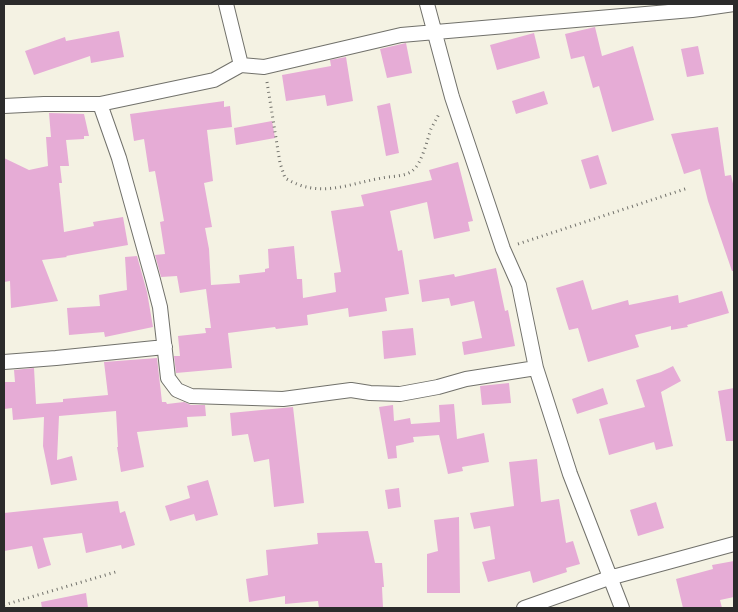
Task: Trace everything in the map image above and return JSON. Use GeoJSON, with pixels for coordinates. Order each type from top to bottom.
{"type":"FeatureCollection","features":[{"type":"Feature","properties":{"kind":"street"},"geometry":{"type":"LineString","coordinates":[[226,4],[242,65]]}},
{"type":"Feature","properties":{"kind":"street"},"geometry":{"type":"LineString","coordinates":[[428,4],[452,97],[503,249],[519,285],[536,368],[570,474],[622,608]]}},
{"type":"Feature","properties":{"kind":"street"},"geometry":{"type":"LineString","coordinates":[[4,106],[100,104],[214,80],[242,65],[264,66],[401,35],[692,10],[734,4]]}},
{"type":"Feature","properties":{"kind":"street"},"geometry":{"type":"LineString","coordinates":[[100,104],[119,158],[160,308],[168,378],[177,390],[191,396],[283,399],[351,390],[400,394],[438,387],[466,379],[536,368]]}},
{"type":"Feature","properties":{"kind":"street"},"geometry":{"type":"LineString","coordinates":[[4,362],[165,347]]}},
{"type":"Feature","properties":{"kind":"street"},"geometry":{"type":"LineString","coordinates":[[524,608],[609,578],[734,544]]}},
{"type":"Feature","properties":{"kind":"path"},"geometry":{"type":"LineString","coordinates":[[264,66],[284,178],[308,188],[353,186],[380,178],[404,175],[412,171],[418,164],[432,127],[452,97]]}},
{"type":"Feature","properties":{"kind":"path"},"geometry":{"type":"LineString","coordinates":[[503,249],[688,188]]}},
{"type":"Feature","properties":{"kind":"path"},"geometry":{"type":"LineString","coordinates":[[4,605],[119,571]]}},
{"type":"Feature","properties":{"kind":"building"},"geometry":{"type":"Polygon","coordinates":[[[595,27],[602,56],[633,46],[654,120],[612,132],[599,86],[593,88],[584,56],[571,59],[565,34],[595,27]]]}},
{"type":"Feature","properties":{"kind":"building"},"geometry":{"type":"Polygon","coordinates":[[[119,31],[124,57],[91,63],[90,56],[34,75],[25,51],[65,37],[66,41],[119,31]]]}},
{"type":"Feature","properties":{"kind":"building"},"geometry":{"type":"Polygon","coordinates":[[[534,33],[540,58],[497,70],[490,45],[534,33]]]}},
{"type":"Feature","properties":{"kind":"building"},"geometry":{"type":"Polygon","coordinates":[[[406,43],[412,73],[387,78],[380,49],[406,43]]]}},
{"type":"Feature","properties":{"kind":"building"},"geometry":{"type":"Polygon","coordinates":[[[698,46],[704,74],[687,77],[681,49],[698,46]]]}},
{"type":"Feature","properties":{"kind":"building"},"geometry":{"type":"Polygon","coordinates":[[[346,57],[353,101],[327,106],[325,95],[286,101],[282,75],[331,66],[330,60],[346,57]]]}},
{"type":"Feature","properties":{"kind":"building"},"geometry":{"type":"Polygon","coordinates":[[[544,91],[548,104],[516,114],[512,101],[544,91]]]}},
{"type":"Feature","properties":{"kind":"building"},"geometry":{"type":"Polygon","coordinates":[[[224,101],[224,107],[230,106],[232,127],[207,130],[213,181],[204,183],[212,227],[205,228],[209,249],[211,285],[240,283],[239,275],[265,272],[265,269],[269,268],[268,249],[294,246],[297,279],[302,279],[303,298],[336,292],[334,273],[341,272],[331,211],[364,206],[361,195],[432,180],[429,170],[458,162],[473,221],[468,222],[470,231],[434,239],[427,202],[390,211],[398,251],[402,250],[409,294],[385,298],[387,311],[349,317],[348,308],[307,315],[308,325],[228,333],[232,368],[176,373],[174,356],[180,356],[178,336],[206,333],[205,328],[211,328],[206,289],[180,293],[177,276],[161,277],[155,255],[165,254],[160,222],[164,221],[155,171],[149,172],[144,139],[134,141],[130,114],[224,101]]]}},
{"type":"Feature","properties":{"kind":"building"},"geometry":{"type":"Polygon","coordinates":[[[390,103],[399,153],[386,156],[377,106],[390,103]]]}},
{"type":"Feature","properties":{"kind":"building"},"geometry":{"type":"Polygon","coordinates":[[[49,113],[84,114],[89,136],[84,136],[84,139],[66,140],[69,166],[60,166],[62,183],[59,183],[64,232],[94,226],[93,222],[123,217],[128,245],[42,260],[58,301],[11,308],[10,281],[4,282],[4,158],[29,170],[48,166],[46,137],[51,137],[49,113]]]}},
{"type":"Feature","properties":{"kind":"building"},"geometry":{"type":"Polygon","coordinates":[[[272,121],[275,138],[236,145],[234,128],[272,121]]]}},
{"type":"Feature","properties":{"kind":"building"},"geometry":{"type":"Polygon","coordinates":[[[718,127],[725,176],[731,175],[734,188],[734,271],[732,271],[708,201],[700,169],[684,174],[671,134],[718,127]]]}},
{"type":"Feature","properties":{"kind":"building"},"geometry":{"type":"Polygon","coordinates":[[[598,155],[607,184],[590,189],[581,160],[598,155]]]}},
{"type":"Feature","properties":{"kind":"building"},"geometry":{"type":"Polygon","coordinates":[[[137,256],[147,292],[153,327],[105,337],[104,332],[69,335],[67,308],[100,306],[99,295],[127,290],[125,257],[137,256]]]}},
{"type":"Feature","properties":{"kind":"building"},"geometry":{"type":"Polygon","coordinates":[[[496,268],[505,311],[508,310],[515,346],[464,355],[462,342],[482,338],[474,301],[451,306],[449,298],[422,302],[419,280],[454,274],[455,277],[496,268]]]}},
{"type":"Feature","properties":{"kind":"building"},"geometry":{"type":"Polygon","coordinates":[[[583,280],[592,310],[628,300],[629,305],[678,295],[679,303],[722,291],[729,313],[687,325],[688,327],[671,330],[671,326],[635,335],[639,347],[588,362],[578,328],[569,330],[556,288],[583,280]]]}},
{"type":"Feature","properties":{"kind":"building"},"geometry":{"type":"Polygon","coordinates":[[[413,328],[416,355],[384,359],[382,331],[413,328]]]}},
{"type":"Feature","properties":{"kind":"building"},"geometry":{"type":"Polygon","coordinates":[[[157,358],[162,402],[167,404],[184,402],[191,405],[205,405],[206,416],[187,417],[188,427],[137,432],[144,467],[121,472],[117,447],[116,411],[59,416],[57,460],[72,456],[77,480],[51,485],[43,446],[44,417],[13,420],[12,408],[4,409],[4,382],[15,382],[14,370],[34,368],[36,404],[63,402],[63,399],[108,395],[104,362],[157,358]]]}},
{"type":"Feature","properties":{"kind":"building"},"geometry":{"type":"Polygon","coordinates":[[[673,366],[681,381],[661,392],[673,446],[656,450],[654,442],[609,455],[599,419],[645,407],[636,380],[673,366]]]}},
{"type":"Feature","properties":{"kind":"building"},"geometry":{"type":"Polygon","coordinates":[[[509,383],[511,403],[482,405],[480,386],[509,383]]]}},
{"type":"Feature","properties":{"kind":"building"},"geometry":{"type":"Polygon","coordinates":[[[603,388],[608,404],[577,414],[572,399],[603,388]]]}},
{"type":"Feature","properties":{"kind":"building"},"geometry":{"type":"Polygon","coordinates":[[[734,388],[734,441],[726,441],[718,391],[734,388]]]}},
{"type":"Feature","properties":{"kind":"building"},"geometry":{"type":"Polygon","coordinates":[[[454,404],[457,439],[484,433],[489,462],[462,467],[463,471],[448,474],[439,435],[413,437],[414,442],[396,446],[397,458],[388,459],[379,407],[393,405],[394,421],[410,418],[411,424],[440,422],[439,405],[454,404]]]}},
{"type":"Feature","properties":{"kind":"building"},"geometry":{"type":"Polygon","coordinates":[[[293,407],[304,503],[274,507],[269,459],[254,462],[248,434],[232,436],[230,413],[293,407]]]}},
{"type":"Feature","properties":{"kind":"building"},"geometry":{"type":"Polygon","coordinates":[[[537,459],[541,502],[559,499],[566,543],[573,541],[580,564],[566,568],[567,572],[533,583],[530,571],[488,582],[482,562],[495,559],[490,526],[474,529],[470,513],[514,506],[509,462],[537,459]]]}},
{"type":"Feature","properties":{"kind":"building"},"geometry":{"type":"Polygon","coordinates":[[[208,480],[218,515],[196,521],[194,514],[170,521],[165,506],[190,498],[187,486],[208,480]]]}},
{"type":"Feature","properties":{"kind":"building"},"geometry":{"type":"Polygon","coordinates":[[[399,488],[401,507],[388,509],[385,490],[399,488]]]}},
{"type":"Feature","properties":{"kind":"building"},"geometry":{"type":"Polygon","coordinates":[[[118,501],[120,513],[125,511],[135,545],[122,549],[121,545],[86,553],[82,533],[43,538],[51,565],[38,569],[32,546],[4,551],[4,513],[118,501]]]}},
{"type":"Feature","properties":{"kind":"building"},"geometry":{"type":"Polygon","coordinates":[[[656,502],[664,528],[638,536],[630,510],[656,502]]]}},
{"type":"Feature","properties":{"kind":"building"},"geometry":{"type":"Polygon","coordinates":[[[459,517],[460,593],[427,593],[427,554],[438,551],[434,520],[459,517]]]}},
{"type":"Feature","properties":{"kind":"building"},"geometry":{"type":"Polygon","coordinates":[[[368,531],[375,563],[382,563],[383,608],[319,608],[318,601],[285,604],[285,596],[249,602],[246,579],[268,575],[266,550],[318,544],[317,533],[368,531]]]}},
{"type":"Feature","properties":{"kind":"building"},"geometry":{"type":"Polygon","coordinates":[[[734,561],[734,597],[720,600],[722,608],[683,608],[676,579],[713,569],[712,565],[734,561]]]}},
{"type":"Feature","properties":{"kind":"building"},"geometry":{"type":"Polygon","coordinates":[[[86,593],[88,608],[42,608],[41,602],[86,593]]]}}]}
